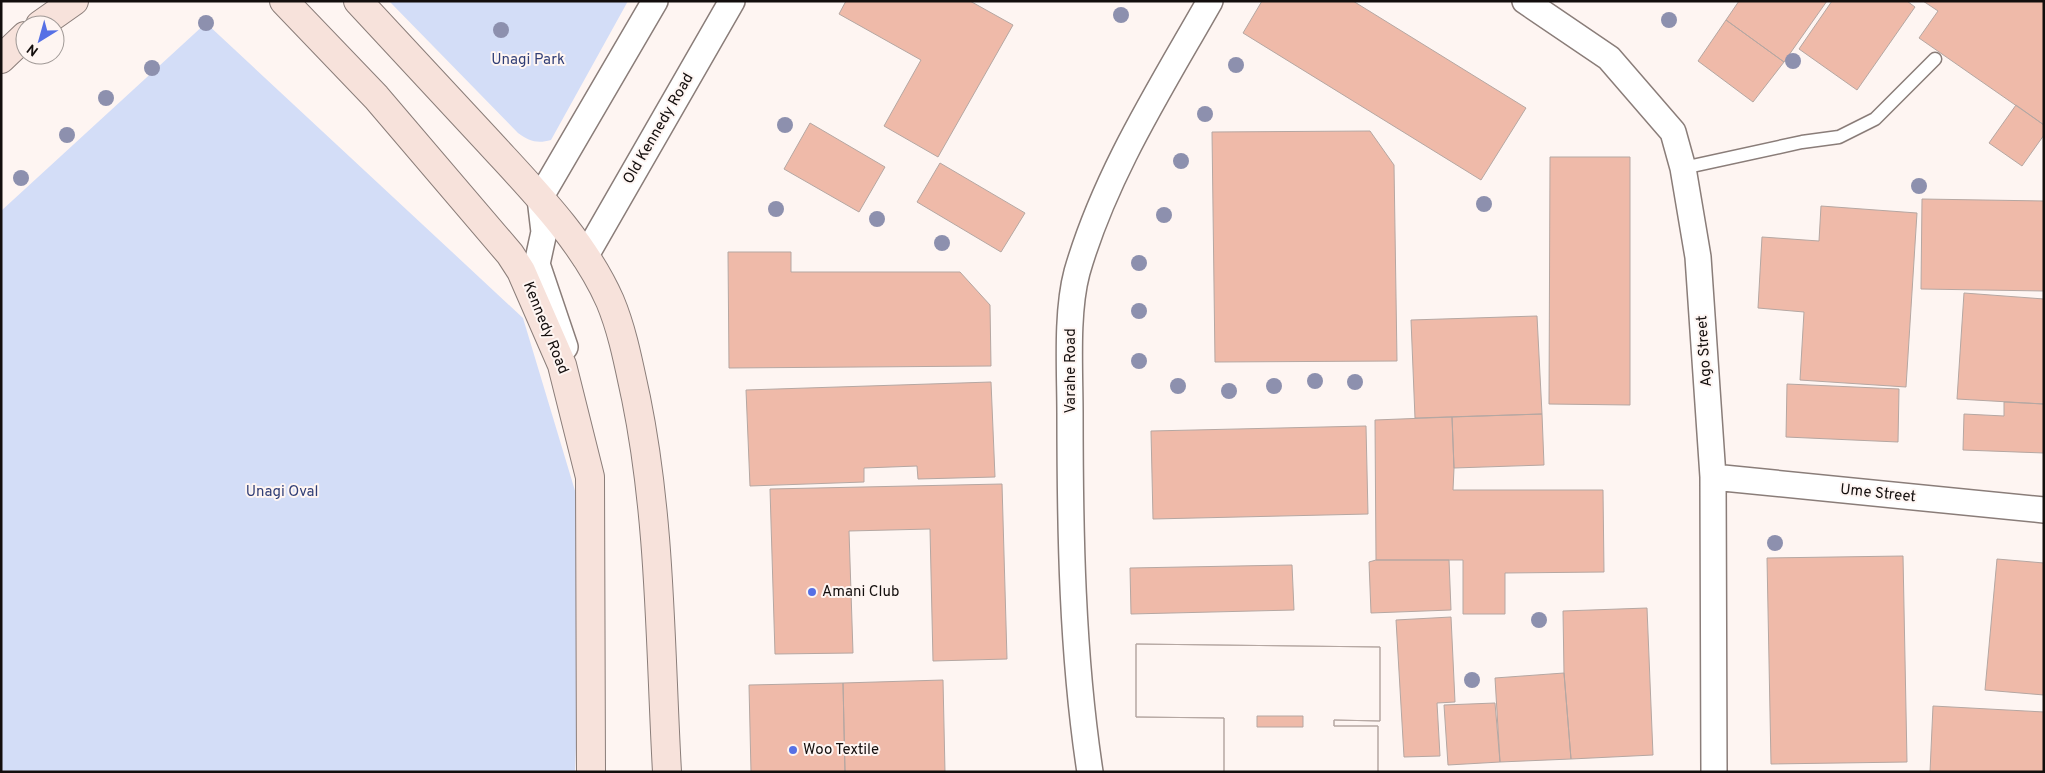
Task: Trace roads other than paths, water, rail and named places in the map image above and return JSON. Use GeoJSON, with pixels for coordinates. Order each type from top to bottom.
{"type":"FeatureCollection","features":[{"type":"Feature","properties":{"kind":"main road"},"geometry":{"type":"LineString","coordinates":[[54,15],[74,1]]}},
{"type":"Feature","properties":{"kind":"main road","name":"Kennedy Road"},"geometry":{"type":"LineString","coordinates":[[284,1],[376,97],[510,254],[521,271],[562,365],[590,477],[591,772]]}},
{"type":"Feature","properties":{"kind":"main road"},"geometry":{"type":"LineString","coordinates":[[358,1],[540,198],[585,257],[610,301],[622,340],[642,430],[654,517],[667,772]]}},
{"type":"Feature","properties":{"kind":"main road"},"geometry":{"type":"LineString","coordinates":[[1,60],[15,46]]}},
{"type":"Feature","properties":{"kind":"street"},"geometry":{"type":"LineString","coordinates":[[562,365],[566,345],[537,264],[544,232],[540,198],[655,1]]}},
{"type":"Feature","properties":{"kind":"street","name":"Old Kennedy Road"},"geometry":{"type":"LineString","coordinates":[[585,257],[732,1]]}},
{"type":"Feature","properties":{"kind":"street","name":"Varahe Road"},"geometry":{"type":"LineString","coordinates":[[1090,772],[1084,738],[1075,626],[1070,478],[1070,325],[1076,275],[1098,210],[1134,133],[1210,1]]}},
{"type":"Feature","properties":{"kind":"street","name":"Ago Street"},"geometry":{"type":"LineString","coordinates":[[1525,1],[1609,58],[1673,132],[1683,168],[1698,257],[1713,477],[1714,772]]}},
{"type":"Feature","properties":{"kind":"street","name":"Ume Street"},"geometry":{"type":"LineString","coordinates":[[1713,477],[2044,510]]}},
{"type":"Feature","properties":{"kind":"lane"},"geometry":{"type":"LineString","coordinates":[[1683,168],[1802,142],[1838,138],[1875,118],[1935,59]]}},
{"type":"Feature","properties":{"kind":"place","name":"Amani Club"},"geometry":{"type":"Point","coordinates":[812,592]}},
{"type":"Feature","properties":{"kind":"place","name":"Woo Textile"},"geometry":{"type":"Point","coordinates":[793,750]}},
{"type":"Feature","properties":{"kind":"park label","name":"Unagi Park"},"geometry":{"type":"Point","coordinates":[528,60]}},
{"type":"Feature","properties":{"kind":"park label","name":"Unagi Oval"},"geometry":{"type":"Point","coordinates":[282,492]}}]}
